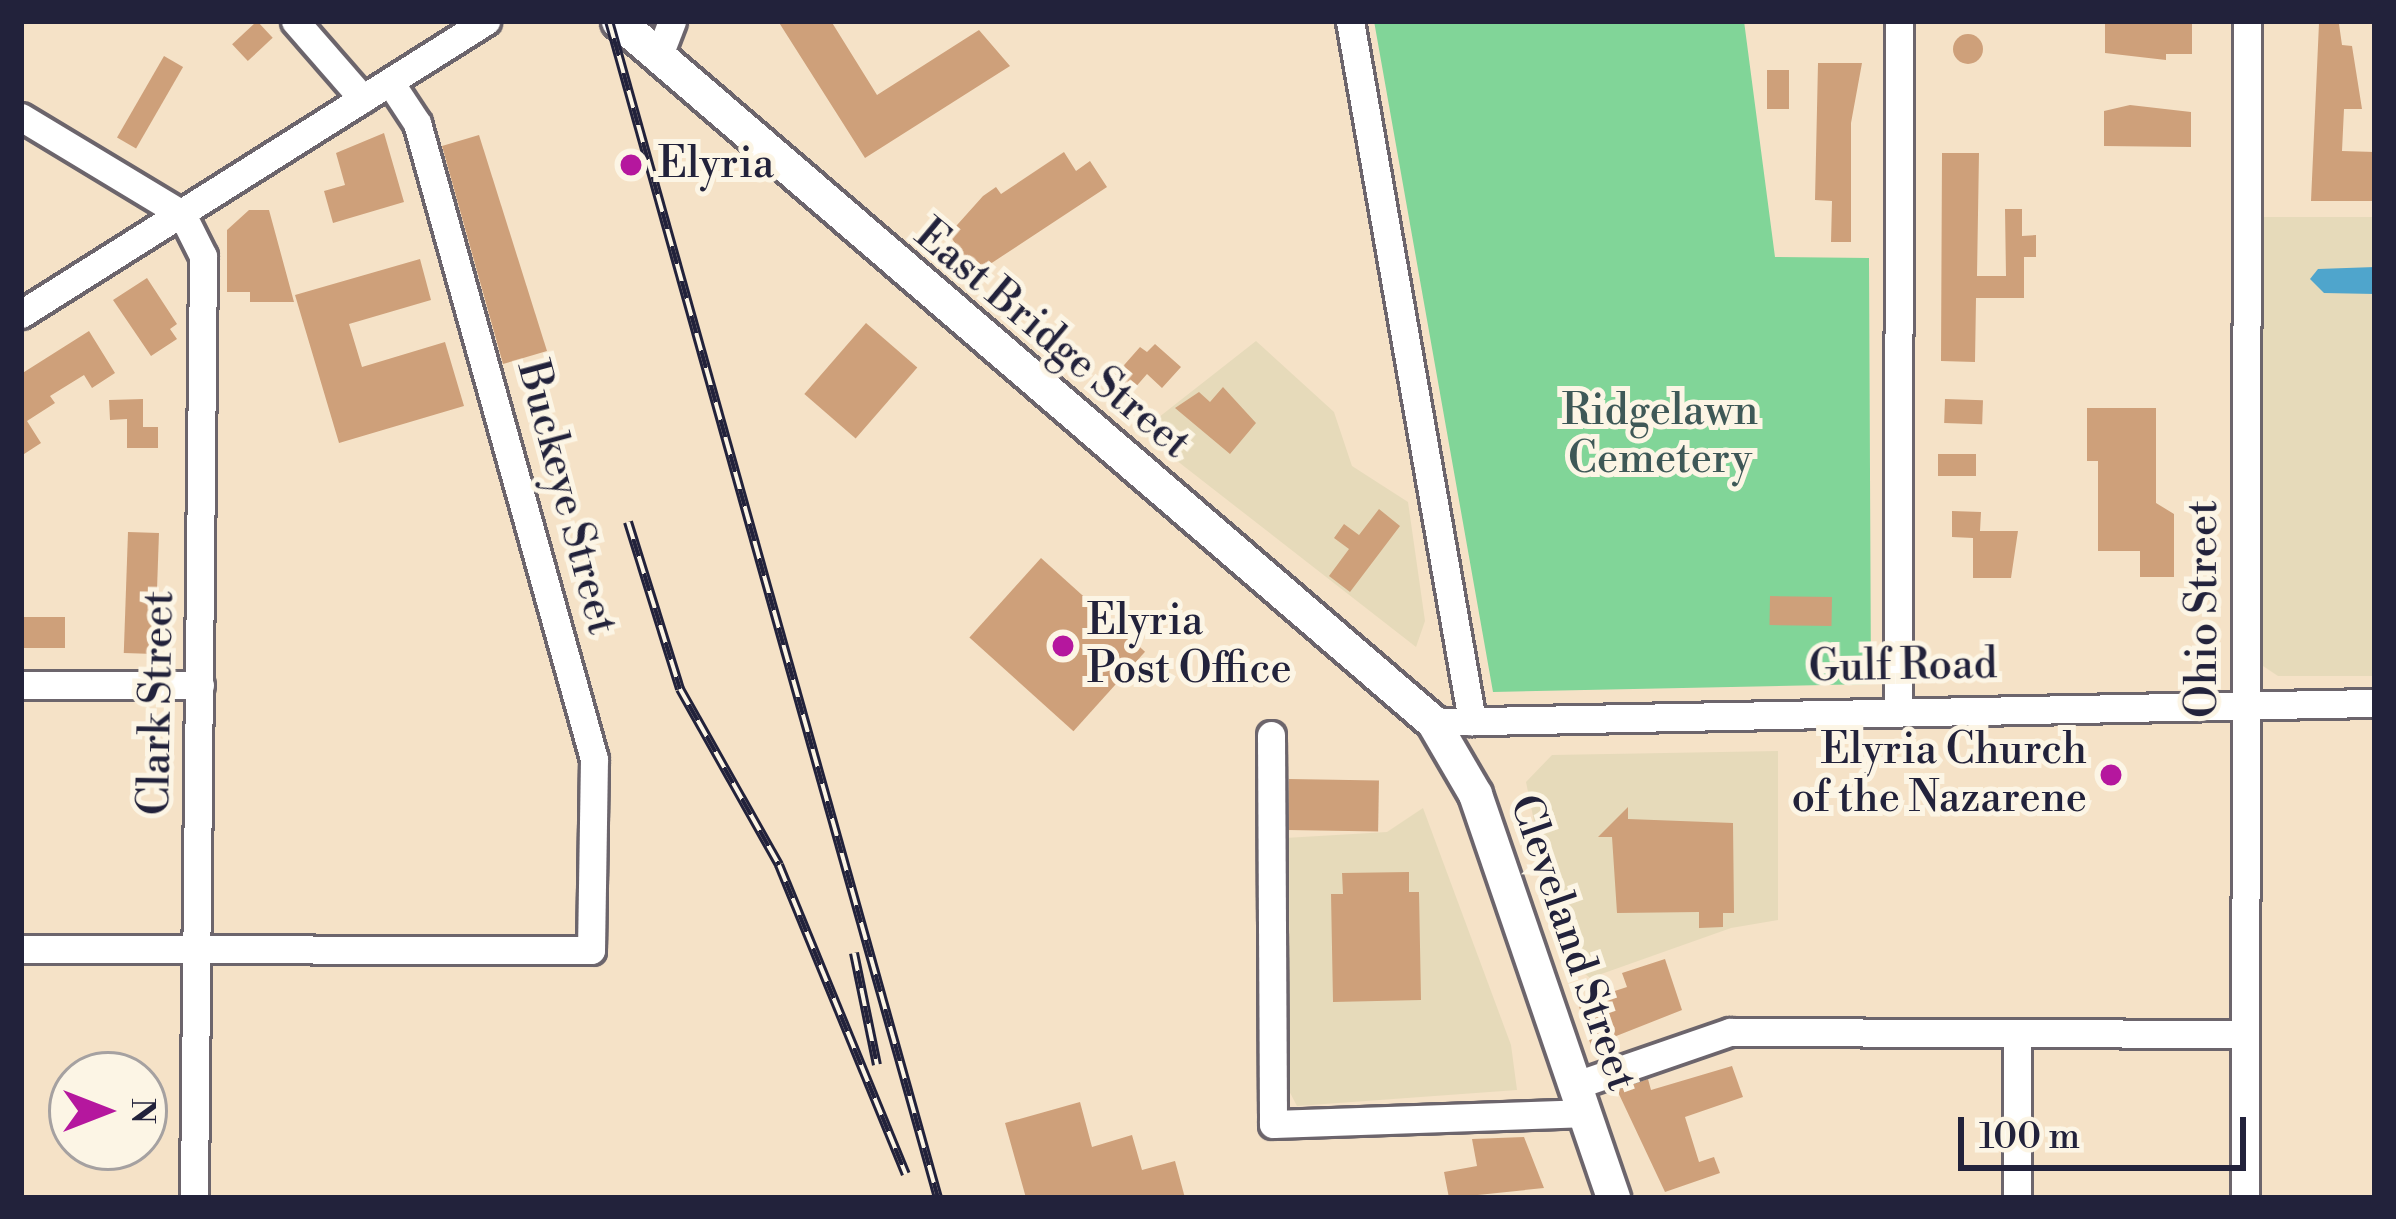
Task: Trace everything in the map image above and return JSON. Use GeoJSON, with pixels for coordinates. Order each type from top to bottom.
{"type":"FeatureCollection","features":[{"type":"Feature","properties":{"kind":"main road","name":"East Bridge Street"},"geometry":{"type":"LineString","coordinates":[[617,21],[1029,382],[1433,722]]}},
{"type":"Feature","properties":{"kind":"main road","name":"Cleveland Street"},"geometry":{"type":"LineString","coordinates":[[1433,722],[1475,794],[1612,1198]]}},
{"type":"Feature","properties":{"kind":"street"},"geometry":{"type":"LineString","coordinates":[[295,21],[363,100]]}},
{"type":"Feature","properties":{"kind":"street"},"geometry":{"type":"LineString","coordinates":[[21,314],[486,21]]}},
{"type":"Feature","properties":{"kind":"street"},"geometry":{"type":"LineString","coordinates":[[659,55],[671,21]]}},
{"type":"Feature","properties":{"kind":"street"},"geometry":{"type":"LineString","coordinates":[[1350,21],[1472,721]]}},
{"type":"Feature","properties":{"kind":"street"},"geometry":{"type":"LineString","coordinates":[[1898,708],[1899,21]]}},
{"type":"Feature","properties":{"kind":"street","name":"Ohio Street"},"geometry":{"type":"LineString","coordinates":[[2245,1198],[2247,21]]}},
{"type":"Feature","properties":{"kind":"street","name":"Buckeye Street"},"geometry":{"type":"LineString","coordinates":[[197,952],[591,950],[594,758],[428,160],[391,82]]}},
{"type":"Feature","properties":{"kind":"street"},"geometry":{"type":"LineString","coordinates":[[21,117],[182,214]]}},
{"type":"Feature","properties":{"kind":"street","name":"Clark Street"},"geometry":{"type":"LineString","coordinates":[[182,214],[200,239],[205,279],[194,1198]]}},
{"type":"Feature","properties":{"kind":"street"},"geometry":{"type":"LineString","coordinates":[[21,685],[200,685]]}},
{"type":"Feature","properties":{"kind":"street","name":"Gulf Road"},"geometry":{"type":"LineString","coordinates":[[1433,722],[1898,708],[2375,703]]}},
{"type":"Feature","properties":{"kind":"street"},"geometry":{"type":"LineString","coordinates":[[1271,735],[1274,1124],[1578,1100],[1730,1032],[2245,1034]]}},
{"type":"Feature","properties":{"kind":"street"},"geometry":{"type":"LineString","coordinates":[[21,950],[197,952]]}},
{"type":"Feature","properties":{"kind":"street"},"geometry":{"type":"LineString","coordinates":[[2017,1198],[2018,1033]]}},
{"type":"Feature","properties":{"kind":"shaded area"},"geometry":{"type":"Polygon","coordinates":[[[2261,217],[2375,217],[2375,676],[2278,676],[2263,666],[2261,217]]]}},
{"type":"Feature","properties":{"kind":"shaded area"},"geometry":{"type":"Polygon","coordinates":[[[1256,341],[1334,412],[1352,466],[1408,502],[1425,621],[1416,647],[1140,432],[1256,341]]]}},
{"type":"Feature","properties":{"kind":"shaded area"},"geometry":{"type":"Polygon","coordinates":[[[1778,751],[1778,920],[1731,928],[1590,978],[1577,967],[1556,928],[1526,782],[1552,755],[1778,751]]]}},
{"type":"Feature","properties":{"kind":"shaded area"},"geometry":{"type":"Polygon","coordinates":[[[1423,808],[1511,1045],[1517,1090],[1297,1106],[1286,1085],[1285,838],[1387,832],[1423,808]]]}},
{"type":"Feature","properties":{"kind":"green space","name":"Ridgelawn Cemetery"},"geometry":{"type":"Polygon","coordinates":[[[1374,21],[1744,21],[1775,257],[1869,258],[1871,684],[1493,692],[1374,21]]]}},
{"type":"Feature","properties":{"kind":"water"},"geometry":{"type":"Polygon","coordinates":[[[2375,267],[2375,294],[2324,293],[2310,279],[2318,269],[2375,267]]]}},
{"type":"Feature","properties":{"kind":"building"},"geometry":{"type":"Polygon","coordinates":[[[257,21],[273,38],[248,61],[232,44],[257,21]]]}},
{"type":"Feature","properties":{"kind":"building"},"geometry":{"type":"Polygon","coordinates":[[[778,21],[831,21],[877,95],[979,30],[1010,66],[865,158],[778,21]]]}},
{"type":"Feature","properties":{"kind":"building"},"geometry":{"type":"Polygon","coordinates":[[[2105,21],[2192,21],[2192,54],[2166,54],[2166,60],[2105,53],[2105,21]]]}},
{"type":"Feature","properties":{"kind":"building"},"geometry":{"type":"Polygon","coordinates":[[[2319,23],[2339,24],[2342,45],[2352,46],[2362,109],[2344,109],[2342,151],[2375,152],[2375,201],[2311,201],[2319,23]]]}},
{"type":"Feature","properties":{"kind":"building"},"geometry":{"type":"Polygon","coordinates":[[[1968,34],[1979,38],[1983,49],[1979,60],[1968,64],[1957,60],[1953,49],[1957,38],[1968,34]]]}},
{"type":"Feature","properties":{"kind":"building"},"geometry":{"type":"Polygon","coordinates":[[[164,56],[183,67],[136,148],[117,137],[164,56]]]}},
{"type":"Feature","properties":{"kind":"building"},"geometry":{"type":"Polygon","coordinates":[[[1818,63],[1862,63],[1851,123],[1851,242],[1831,242],[1832,201],[1815,200],[1818,63]]]}},
{"type":"Feature","properties":{"kind":"building"},"geometry":{"type":"Polygon","coordinates":[[[1767,70],[1789,70],[1789,109],[1767,109],[1767,70]]]}},
{"type":"Feature","properties":{"kind":"building"},"geometry":{"type":"Polygon","coordinates":[[[2130,105],[2191,112],[2191,147],[2104,146],[2104,111],[2130,105]]]}},
{"type":"Feature","properties":{"kind":"building"},"geometry":{"type":"Polygon","coordinates":[[[384,133],[404,202],[333,223],[324,191],[345,185],[336,153],[384,133]]]}},
{"type":"Feature","properties":{"kind":"building"},"geometry":{"type":"Polygon","coordinates":[[[479,135],[547,351],[503,364],[442,146],[479,135]]]}},
{"type":"Feature","properties":{"kind":"building"},"geometry":{"type":"Polygon","coordinates":[[[1064,152],[1076,171],[1090,161],[1107,187],[975,274],[949,234],[983,196],[996,187],[1001,194],[1064,152]]]}},
{"type":"Feature","properties":{"kind":"building"},"geometry":{"type":"Polygon","coordinates":[[[1942,153],[1979,153],[1977,276],[2006,276],[2005,209],[2022,209],[2022,236],[2036,235],[2036,257],[2024,257],[2024,298],[1976,298],[1975,362],[1941,361],[1942,153]]]}},
{"type":"Feature","properties":{"kind":"building"},"geometry":{"type":"Polygon","coordinates":[[[249,210],[269,210],[294,302],[250,302],[250,292],[227,292],[227,230],[249,210]]]}},
{"type":"Feature","properties":{"kind":"building"},"geometry":{"type":"Polygon","coordinates":[[[420,259],[431,300],[349,324],[362,367],[445,342],[464,406],[339,443],[295,295],[420,259]]]}},
{"type":"Feature","properties":{"kind":"building"},"geometry":{"type":"Polygon","coordinates":[[[147,278],[177,324],[170,329],[177,339],[151,356],[113,300],[147,278]]]}},
{"type":"Feature","properties":{"kind":"building"},"geometry":{"type":"Polygon","coordinates":[[[866,323],[917,368],[856,439],[804,394],[866,323]]]}},
{"type":"Feature","properties":{"kind":"building"},"geometry":{"type":"Polygon","coordinates":[[[89,331],[115,373],[92,388],[84,375],[50,396],[55,403],[27,421],[41,443],[21,456],[21,374],[89,331]]]}},
{"type":"Feature","properties":{"kind":"building"},"geometry":{"type":"Polygon","coordinates":[[[1155,344],[1181,367],[1162,388],[1147,374],[1127,397],[1110,381],[1140,347],[1147,352],[1155,344]]]}},
{"type":"Feature","properties":{"kind":"building"},"geometry":{"type":"Polygon","coordinates":[[[1223,387],[1256,423],[1230,454],[1175,408],[1199,392],[1210,402],[1223,387]]]}},
{"type":"Feature","properties":{"kind":"building"},"geometry":{"type":"Polygon","coordinates":[[[143,399],[143,427],[158,427],[158,448],[127,448],[127,419],[110,420],[109,400],[143,399]]]}},
{"type":"Feature","properties":{"kind":"building"},"geometry":{"type":"Polygon","coordinates":[[[1945,399],[1983,400],[1982,424],[1944,423],[1945,399]]]}},
{"type":"Feature","properties":{"kind":"building"},"geometry":{"type":"Polygon","coordinates":[[[2087,408],[2156,408],[2156,503],[2174,514],[2174,577],[2140,577],[2140,551],[2098,551],[2098,461],[2087,461],[2087,408]]]}},
{"type":"Feature","properties":{"kind":"building"},"geometry":{"type":"Polygon","coordinates":[[[1938,454],[1976,454],[1976,476],[1938,476],[1938,454]]]}},
{"type":"Feature","properties":{"kind":"building"},"geometry":{"type":"Polygon","coordinates":[[[1379,509],[1400,526],[1350,592],[1329,576],[1349,549],[1334,538],[1344,524],[1359,535],[1379,509]]]}},
{"type":"Feature","properties":{"kind":"building"},"geometry":{"type":"Polygon","coordinates":[[[1952,511],[1981,512],[1980,531],[2018,531],[2011,578],[1973,578],[1973,538],[1952,537],[1952,511]]]}},
{"type":"Feature","properties":{"kind":"building"},"geometry":{"type":"Polygon","coordinates":[[[128,532],[159,533],[155,654],[124,653],[128,532]]]}},
{"type":"Feature","properties":{"kind":"building"},"geometry":{"type":"Polygon","coordinates":[[[1041,558],[1145,652],[1073,731],[969,638],[1041,558]]]}},
{"type":"Feature","properties":{"kind":"building"},"geometry":{"type":"Polygon","coordinates":[[[1770,596],[1832,597],[1831,626],[1769,625],[1770,596]]]}},
{"type":"Feature","properties":{"kind":"building"},"geometry":{"type":"Polygon","coordinates":[[[21,617],[65,617],[65,648],[21,648],[21,617]]]}},
{"type":"Feature","properties":{"kind":"building"},"geometry":{"type":"Polygon","coordinates":[[[1289,779],[1379,781],[1378,832],[1288,830],[1289,779]]]}},
{"type":"Feature","properties":{"kind":"building"},"geometry":{"type":"Polygon","coordinates":[[[1628,807],[1628,819],[1733,823],[1734,913],[1723,913],[1723,927],[1699,928],[1699,912],[1617,913],[1612,837],[1598,837],[1628,807]]]}},
{"type":"Feature","properties":{"kind":"building"},"geometry":{"type":"Polygon","coordinates":[[[1409,872],[1409,892],[1419,892],[1421,1000],[1333,1002],[1331,894],[1343,894],[1342,873],[1409,872]]]}},
{"type":"Feature","properties":{"kind":"building"},"geometry":{"type":"Polygon","coordinates":[[[1665,959],[1682,1010],[1591,1046],[1578,1003],[1627,987],[1622,973],[1665,959]]]}},
{"type":"Feature","properties":{"kind":"building"},"geometry":{"type":"Polygon","coordinates":[[[1732,1066],[1743,1097],[1685,1117],[1699,1162],[1714,1157],[1720,1173],[1665,1192],[1617,1090],[1648,1079],[1651,1090],[1732,1066]]]}},
{"type":"Feature","properties":{"kind":"building"},"geometry":{"type":"Polygon","coordinates":[[[1080,1102],[1092,1147],[1132,1135],[1142,1170],[1175,1161],[1185,1198],[1026,1198],[1005,1123],[1080,1102]]]}},
{"type":"Feature","properties":{"kind":"building"},"geometry":{"type":"Polygon","coordinates":[[[1524,1137],[1544,1188],[1449,1198],[1444,1172],[1477,1166],[1472,1139],[1524,1137]]]}},
{"type":"Feature","properties":{"kind":"railway"},"geometry":{"type":"LineString","coordinates":[[609,21],[938,1198]]}},
{"type":"Feature","properties":{"kind":"railway"},"geometry":{"type":"LineString","coordinates":[[628,522],[680,689],[779,865],[906,1174]]}},
{"type":"Feature","properties":{"kind":"railway"},"geometry":{"type":"LineString","coordinates":[[854,953],[877,1065]]}},
{"type":"Feature","properties":{"kind":"place","name":"Elyria"},"geometry":{"type":"Point","coordinates":[631,165]}},
{"type":"Feature","properties":{"kind":"place","name":"Elyria Post Office"},"geometry":{"type":"Point","coordinates":[1063,646]}},
{"type":"Feature","properties":{"kind":"place","name":"Elyria Church of the Nazarene"},"geometry":{"type":"Point","coordinates":[2111,775]}}]}
